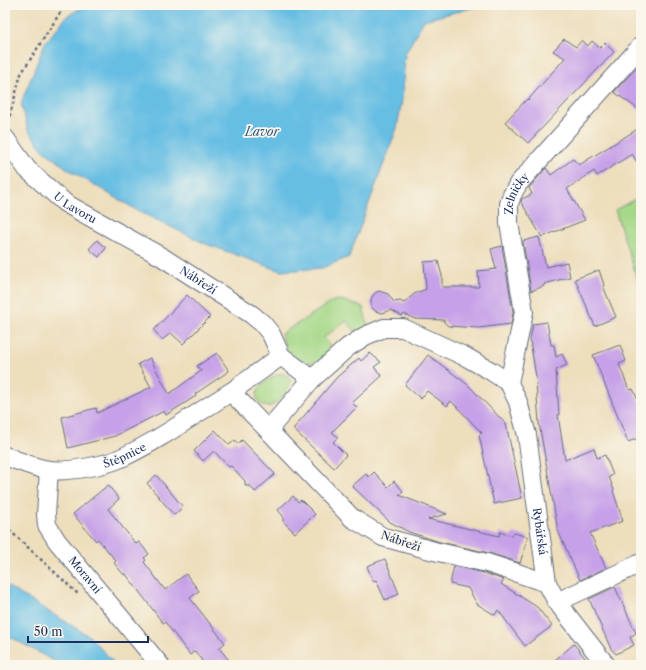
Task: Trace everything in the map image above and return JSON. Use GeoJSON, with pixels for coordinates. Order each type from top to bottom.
{"type":"FeatureCollection","features":[{"type":"Feature","properties":{"kind":"street","name":"Zelničky"},"geometry":{"type":"LineString","coordinates":[[509,383],[524,312],[509,223],[509,204],[512,195],[518,184],[641,46]]}},
{"type":"Feature","properties":{"kind":"street","name":"U Lavoru"},"geometry":{"type":"LineString","coordinates":[[6,133],[27,169],[65,203],[162,257]]}},
{"type":"Feature","properties":{"kind":"street","name":"Nábřeží"},"geometry":{"type":"LineString","coordinates":[[162,257],[251,314],[262,323],[271,334],[281,356],[312,379]]}},
{"type":"Feature","properties":{"kind":"street"},"geometry":{"type":"LineString","coordinates":[[268,430],[312,379],[348,347],[365,336],[384,328],[403,328],[466,357],[491,370],[509,383]]}},
{"type":"Feature","properties":{"kind":"street"},"geometry":{"type":"LineString","coordinates":[[231,392],[281,356]]}},
{"type":"Feature","properties":{"kind":"street","name":"Rybářská"},"geometry":{"type":"LineString","coordinates":[[509,383],[518,402],[527,435],[547,582],[557,602],[606,665]]}},
{"type":"Feature","properties":{"kind":"street","name":"Nábřeží"},"geometry":{"type":"LineString","coordinates":[[231,392],[352,518],[383,537],[434,551],[487,563],[547,582]]}},
{"type":"Feature","properties":{"kind":"street","name":"Štěpnice"},"geometry":{"type":"LineString","coordinates":[[5,456],[49,470],[72,469],[120,459],[146,445],[231,392]]}},
{"type":"Feature","properties":{"kind":"street","name":"Moravní"},"geometry":{"type":"LineString","coordinates":[[49,470],[46,514],[47,525],[57,541],[160,665]]}},
{"type":"Feature","properties":{"kind":"street"},"geometry":{"type":"LineString","coordinates":[[557,602],[641,563]]}},
{"type":"Feature","properties":{"kind":"path"},"geometry":{"type":"LineString","coordinates":[[6,133],[21,74],[65,5]]}},
{"type":"Feature","properties":{"kind":"path"},"geometry":{"type":"LineString","coordinates":[[5,526],[79,596]]}},
{"type":"Feature","properties":{"kind":"green space"},"geometry":{"type":"Polygon","coordinates":[[[641,196],[641,291],[615,210],[641,196]]]}},
{"type":"Feature","properties":{"kind":"green space"},"geometry":{"type":"Polygon","coordinates":[[[341,300],[363,307],[368,326],[356,332],[347,321],[324,337],[332,350],[324,359],[320,361],[307,362],[294,357],[285,345],[281,334],[333,301],[341,300]]]}},
{"type":"Feature","properties":{"kind":"green space"},"geometry":{"type":"Polygon","coordinates":[[[281,373],[289,377],[289,388],[274,404],[269,406],[263,405],[257,397],[258,390],[265,382],[281,373]]]}},
{"type":"Feature","properties":{"kind":"water","name":"Lavor"},"geometry":{"type":"Polygon","coordinates":[[[87,5],[483,5],[424,20],[405,54],[402,100],[397,128],[349,257],[322,268],[281,271],[206,244],[140,212],[69,170],[42,149],[28,130],[21,103],[45,43],[67,16],[87,5]]]}},
{"type":"Feature","properties":{"kind":"water"},"geometry":{"type":"Polygon","coordinates":[[[5,585],[89,636],[116,665],[61,665],[5,634],[5,585]]]}},
{"type":"Feature","properties":{"kind":"building"},"geometry":{"type":"Polygon","coordinates":[[[564,39],[576,47],[582,40],[588,46],[592,41],[600,48],[605,43],[614,52],[528,143],[505,122],[527,99],[528,100],[565,58],[553,51],[564,39]]]}},
{"type":"Feature","properties":{"kind":"building"},"geometry":{"type":"Polygon","coordinates":[[[641,63],[641,111],[614,92],[641,63]]]}},
{"type":"Feature","properties":{"kind":"building"},"geometry":{"type":"Polygon","coordinates":[[[641,127],[641,168],[632,154],[597,176],[594,171],[567,189],[585,220],[542,237],[521,202],[522,199],[532,194],[529,188],[546,168],[551,175],[573,159],[579,165],[641,127]]]}},
{"type":"Feature","properties":{"kind":"building"},"geometry":{"type":"Polygon","coordinates":[[[539,237],[546,267],[567,262],[570,277],[544,284],[544,286],[531,291],[523,241],[539,237]]]}},
{"type":"Feature","properties":{"kind":"building"},"geometry":{"type":"Polygon","coordinates":[[[97,240],[106,248],[99,257],[89,249],[97,240]]]}},
{"type":"Feature","properties":{"kind":"building"},"geometry":{"type":"Polygon","coordinates":[[[502,246],[513,312],[511,324],[478,328],[448,326],[444,320],[415,319],[404,314],[402,316],[391,310],[382,313],[375,311],[371,306],[372,297],[379,291],[388,294],[394,302],[400,301],[404,303],[414,294],[426,289],[424,262],[438,261],[442,276],[442,287],[479,287],[478,271],[496,269],[491,249],[502,246]]]}},
{"type":"Feature","properties":{"kind":"building"},"geometry":{"type":"Polygon","coordinates":[[[599,270],[604,285],[603,286],[616,317],[595,326],[575,279],[599,270]]]}},
{"type":"Feature","properties":{"kind":"building"},"geometry":{"type":"Polygon","coordinates":[[[187,295],[210,317],[183,344],[171,333],[162,340],[154,330],[187,295]]]}},
{"type":"Feature","properties":{"kind":"building"},"geometry":{"type":"Polygon","coordinates":[[[547,322],[551,345],[554,345],[556,357],[562,354],[567,365],[556,370],[558,415],[565,460],[594,448],[597,458],[605,455],[613,475],[609,477],[623,521],[590,533],[606,568],[580,580],[558,531],[539,423],[537,383],[530,340],[533,324],[547,322]]]}},
{"type":"Feature","properties":{"kind":"building"},"geometry":{"type":"Polygon","coordinates":[[[620,345],[626,361],[619,364],[629,390],[633,389],[639,402],[641,402],[641,437],[628,442],[593,355],[620,345]]]}},
{"type":"Feature","properties":{"kind":"building"},"geometry":{"type":"Polygon","coordinates":[[[217,353],[229,371],[195,394],[196,396],[166,415],[164,411],[115,436],[68,448],[62,417],[96,408],[97,413],[151,387],[138,364],[150,358],[169,394],[201,371],[197,366],[217,353]]]}},
{"type":"Feature","properties":{"kind":"building"},"geometry":{"type":"Polygon","coordinates":[[[370,353],[381,362],[374,367],[382,376],[352,403],[357,407],[332,432],[338,437],[333,442],[346,455],[334,468],[293,429],[337,377],[359,358],[361,361],[370,353]]]}},
{"type":"Feature","properties":{"kind":"building"},"geometry":{"type":"Polygon","coordinates":[[[428,355],[467,384],[506,424],[522,498],[494,504],[479,435],[482,433],[451,401],[447,406],[427,391],[421,399],[405,385],[428,355]]]}},
{"type":"Feature","properties":{"kind":"building"},"geometry":{"type":"Polygon","coordinates":[[[215,430],[229,445],[235,440],[238,444],[242,440],[275,474],[255,492],[250,486],[245,486],[245,481],[214,451],[203,461],[194,451],[215,430]]]}},
{"type":"Feature","properties":{"kind":"building"},"geometry":{"type":"Polygon","coordinates":[[[374,472],[388,487],[394,481],[403,491],[399,495],[447,514],[428,519],[499,536],[500,532],[512,536],[514,533],[528,537],[520,563],[489,553],[440,542],[409,532],[390,522],[352,486],[366,474],[369,477],[374,472]]]}},
{"type":"Feature","properties":{"kind":"building"},"geometry":{"type":"Polygon","coordinates":[[[156,475],[183,507],[174,515],[147,483],[156,475]]]}},
{"type":"Feature","properties":{"kind":"building"},"geometry":{"type":"Polygon","coordinates":[[[108,485],[119,499],[108,509],[136,544],[139,542],[149,554],[144,558],[146,560],[144,562],[165,590],[186,574],[199,591],[190,598],[225,643],[219,648],[233,665],[205,665],[195,651],[190,655],[165,622],[163,623],[125,573],[124,575],[114,563],[116,561],[98,539],[96,541],[73,514],[108,485]]]}},
{"type":"Feature","properties":{"kind":"building"},"geometry":{"type":"Polygon","coordinates":[[[293,496],[298,502],[301,500],[315,514],[295,533],[283,521],[283,516],[278,510],[293,496]]]}},
{"type":"Feature","properties":{"kind":"building"},"geometry":{"type":"Polygon","coordinates":[[[385,559],[399,594],[385,600],[376,580],[373,581],[367,566],[385,559]]]}},
{"type":"Feature","properties":{"kind":"building"},"geometry":{"type":"Polygon","coordinates":[[[454,566],[484,573],[504,580],[501,584],[537,607],[552,626],[525,646],[498,610],[495,615],[477,604],[468,588],[450,584],[454,566]]]}},
{"type":"Feature","properties":{"kind":"building"},"geometry":{"type":"Polygon","coordinates":[[[615,587],[636,633],[630,637],[634,645],[616,654],[611,649],[589,599],[615,587]]]}},
{"type":"Feature","properties":{"kind":"building"},"geometry":{"type":"Polygon","coordinates":[[[574,644],[585,658],[575,665],[549,665],[574,644]]]}}]}
